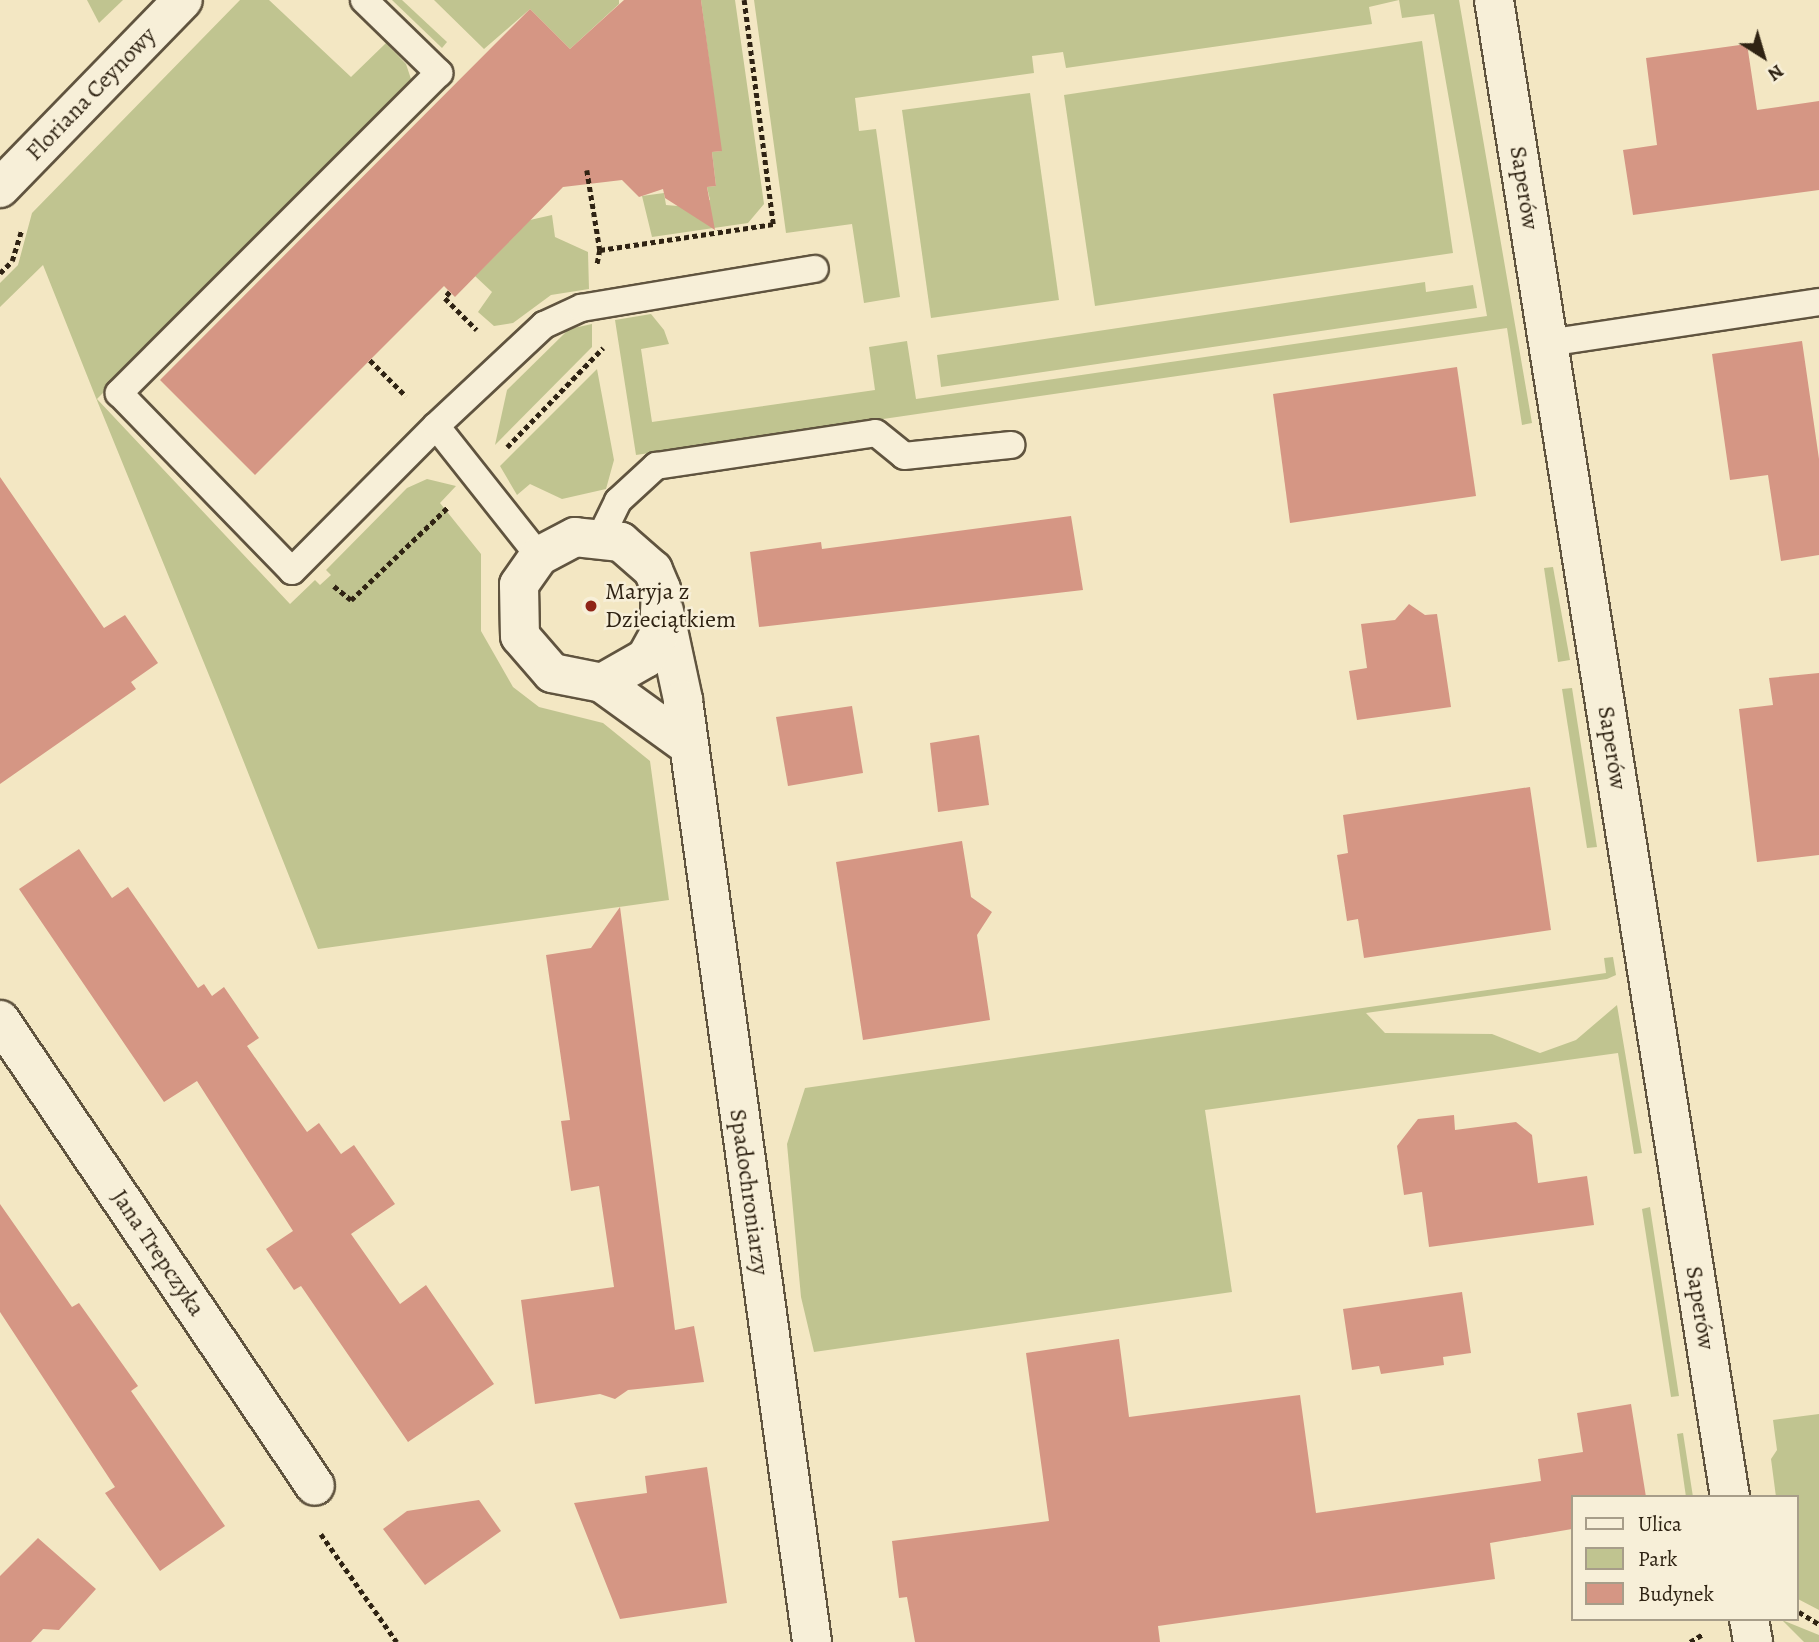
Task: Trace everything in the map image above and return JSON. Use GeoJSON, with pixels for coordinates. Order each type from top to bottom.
{"type":"FeatureCollection","features":[{"type":"Feature","properties":{"kind":"street","name":"Floriana Ceynowy"},"geometry":{"type":"LineString","coordinates":[[0,188],[183,0]]}},
{"type":"Feature","properties":{"kind":"street","name":"Saperów"},"geometry":{"type":"LineString","coordinates":[[1494,0],[1730,1495]]}},
{"type":"Feature","properties":{"kind":"street"},"geometry":{"type":"LineString","coordinates":[[601,536],[575,537],[539,556],[519,585],[520,636],[552,673],[602,683],[685,743]]}},
{"type":"Feature","properties":{"kind":"street","name":"Spadochroniarzy"},"geometry":{"type":"LineString","coordinates":[[601,536],[639,553],[653,570],[664,611],[812,1642]]}},
{"type":"Feature","properties":{"kind":"street"},"geometry":{"type":"LineString","coordinates":[[602,683],[646,658],[664,611]]}},
{"type":"Feature","properties":{"kind":"street","name":"Jana Trepczyka"},"geometry":{"type":"LineString","coordinates":[[0,1020],[315,1486]]}},
{"type":"Feature","properties":{"kind":"street"},"geometry":{"type":"LineString","coordinates":[[1749,1621],[1753,1642]]}},
{"type":"Feature","properties":{"kind":"lane"},"geometry":{"type":"LineString","coordinates":[[364,0],[439,73],[119,393],[292,571],[436,426],[544,325],[581,308],[815,269]]}},
{"type":"Feature","properties":{"kind":"lane"},"geometry":{"type":"LineString","coordinates":[[1548,343],[1819,302]]}},
{"type":"Feature","properties":{"kind":"lane"},"geometry":{"type":"LineString","coordinates":[[436,426],[539,556]]}},
{"type":"Feature","properties":{"kind":"lane"},"geometry":{"type":"LineString","coordinates":[[601,536],[636,479],[656,466],[876,433],[904,456],[1010,445]]}},
{"type":"Feature","properties":{"kind":"path"},"geometry":{"type":"LineString","coordinates":[[600,250],[773,224],[744,0]]}},
{"type":"Feature","properties":{"kind":"path"},"geometry":{"type":"LineString","coordinates":[[450,292],[445,298],[507,360]]}},
{"type":"Feature","properties":{"kind":"path"},"geometry":{"type":"LineString","coordinates":[[370,360],[436,426]]}},
{"type":"Feature","properties":{"kind":"path"},"geometry":{"type":"LineString","coordinates":[[304,560],[351,600],[454,500]]}},
{"type":"Feature","properties":{"kind":"path"},"geometry":{"type":"LineString","coordinates":[[315,1486],[311,1519],[397,1642]]}},
{"type":"Feature","properties":{"kind":"path"},"geometry":{"type":"LineString","coordinates":[[1798,1613],[1819,1624]]}},
{"type":"Feature","properties":{"kind":"green space"},"geometry":{"type":"Polygon","coordinates":[[[87,0],[123,0],[99,23],[87,0]]]}},
{"type":"Feature","properties":{"kind":"green space"},"geometry":{"type":"Polygon","coordinates":[[[240,0],[269,0],[351,77],[386,43],[406,64],[411,79],[97,399],[290,604],[315,580],[320,585],[331,575],[326,570],[407,488],[427,479],[456,486],[440,503],[481,554],[481,631],[513,687],[539,707],[603,723],[650,761],[669,900],[318,949],[43,265],[0,307],[0,283],[18,265],[32,213],[240,0]]]}},
{"type":"Feature","properties":{"kind":"green space"},"geometry":{"type":"Polygon","coordinates":[[[392,0],[402,0],[447,42],[442,48],[392,0]]]}},
{"type":"Feature","properties":{"kind":"green space"},"geometry":{"type":"Polygon","coordinates":[[[434,0],[619,0],[619,4],[570,49],[530,9],[484,49],[434,0]]]}},
{"type":"Feature","properties":{"kind":"green space"},"geometry":{"type":"Polygon","coordinates":[[[701,0],[735,0],[764,204],[748,223],[652,237],[642,196],[664,193],[666,205],[678,206],[710,200],[707,187],[716,186],[712,152],[721,151],[701,0]]]}},
{"type":"Feature","properties":{"kind":"green space"},"geometry":{"type":"Polygon","coordinates":[[[754,0],[1399,0],[1369,7],[1372,24],[1066,68],[1063,52],[1032,56],[1034,73],[855,98],[859,131],[876,129],[900,297],[864,303],[852,224],[786,233],[754,0]]]}},
{"type":"Feature","properties":{"kind":"green space"},"geometry":{"type":"Polygon","coordinates":[[[1399,0],[1459,0],[1532,423],[1522,425],[1507,328],[636,455],[615,320],[651,314],[664,330],[669,344],[641,349],[652,422],[875,390],[869,347],[907,341],[916,399],[1487,316],[1434,14],[1402,18],[1399,0]]]}},
{"type":"Feature","properties":{"kind":"green space"},"geometry":{"type":"Polygon","coordinates":[[[1422,41],[1453,253],[1095,306],[1064,95],[1422,41]]]}},
{"type":"Feature","properties":{"kind":"green space"},"geometry":{"type":"Polygon","coordinates":[[[1030,93],[1059,300],[931,318],[902,110],[1030,93]]]}},
{"type":"Feature","properties":{"kind":"green space"},"geometry":{"type":"Polygon","coordinates":[[[552,215],[555,237],[588,252],[589,289],[551,295],[513,323],[494,326],[478,312],[492,292],[475,276],[530,220],[552,215]]]}},
{"type":"Feature","properties":{"kind":"green space"},"geometry":{"type":"Polygon","coordinates":[[[1425,282],[1426,292],[1473,285],[1477,308],[941,387],[937,355],[1425,282]]]}},
{"type":"Feature","properties":{"kind":"green space"},"geometry":{"type":"Polygon","coordinates":[[[592,324],[592,347],[495,445],[507,390],[569,329],[592,324]]]}},
{"type":"Feature","properties":{"kind":"green space"},"geometry":{"type":"Polygon","coordinates":[[[597,369],[614,460],[606,489],[562,499],[530,484],[517,495],[500,466],[597,369]]]}},
{"type":"Feature","properties":{"kind":"green space"},"geometry":{"type":"Polygon","coordinates":[[[1553,567],[1570,660],[1558,662],[1544,568],[1553,567]]]}},
{"type":"Feature","properties":{"kind":"green space"},"geometry":{"type":"Polygon","coordinates":[[[1572,688],[1597,847],[1587,848],[1562,689],[1572,688]]]}},
{"type":"Feature","properties":{"kind":"green space"},"geometry":{"type":"Polygon","coordinates":[[[1613,957],[1616,975],[1607,979],[1366,1013],[1385,1033],[1492,1034],[1540,1053],[1576,1040],[1617,1005],[1642,1153],[1634,1154],[1618,1053],[1205,1110],[1232,1292],[814,1352],[801,1297],[787,1144],[805,1088],[1606,973],[1604,958],[1613,957]]]}},
{"type":"Feature","properties":{"kind":"green space"},"geometry":{"type":"Polygon","coordinates":[[[1650,1207],[1679,1396],[1671,1397],[1642,1209],[1650,1207]]]}},
{"type":"Feature","properties":{"kind":"green space"},"geometry":{"type":"Polygon","coordinates":[[[1819,1414],[1819,1610],[1798,1599],[1798,1495],[1776,1495],[1771,1459],[1777,1450],[1773,1420],[1819,1414]]]}},
{"type":"Feature","properties":{"kind":"green space"},"geometry":{"type":"Polygon","coordinates":[[[1683,1433],[1693,1495],[1686,1495],[1677,1434],[1683,1433]]]}},
{"type":"Feature","properties":{"kind":"green space"},"geometry":{"type":"Polygon","coordinates":[[[1783,1621],[1819,1635],[1819,1642],[1804,1642],[1783,1621]]]}},
{"type":"Feature","properties":{"kind":"building"},"geometry":{"type":"Polygon","coordinates":[[[624,0],[701,0],[722,151],[712,152],[716,186],[707,187],[715,230],[665,198],[663,189],[639,197],[622,180],[563,187],[455,297],[444,286],[255,475],[160,380],[530,9],[570,49],[624,0]]]}},
{"type":"Feature","properties":{"kind":"building"},"geometry":{"type":"Polygon","coordinates":[[[1747,44],[1757,110],[1819,101],[1819,190],[1633,215],[1623,150],[1657,145],[1646,58],[1747,44]]]}},
{"type":"Feature","properties":{"kind":"building"},"geometry":{"type":"Polygon","coordinates":[[[1802,341],[1819,459],[1819,555],[1781,561],[1768,475],[1730,480],[1712,354],[1802,341]]]}},
{"type":"Feature","properties":{"kind":"building"},"geometry":{"type":"Polygon","coordinates":[[[1457,367],[1476,496],[1290,523],[1273,394],[1457,367]]]}},
{"type":"Feature","properties":{"kind":"building"},"geometry":{"type":"Polygon","coordinates":[[[0,477],[104,628],[125,615],[158,663],[131,682],[136,689],[0,784],[0,477]]]}},
{"type":"Feature","properties":{"kind":"building"},"geometry":{"type":"Polygon","coordinates":[[[1071,516],[1083,590],[759,627],[750,552],[821,542],[822,549],[1071,516]]]}},
{"type":"Feature","properties":{"kind":"building"},"geometry":{"type":"Polygon","coordinates":[[[1409,604],[1425,615],[1437,614],[1451,707],[1357,720],[1349,671],[1367,668],[1361,624],[1395,620],[1409,604]]]}},
{"type":"Feature","properties":{"kind":"building"},"geometry":{"type":"Polygon","coordinates":[[[1819,673],[1819,855],[1757,862],[1739,709],[1773,705],[1769,678],[1819,673]]]}},
{"type":"Feature","properties":{"kind":"building"},"geometry":{"type":"Polygon","coordinates":[[[852,706],[863,773],[788,786],[776,717],[852,706]]]}},
{"type":"Feature","properties":{"kind":"building"},"geometry":{"type":"Polygon","coordinates":[[[979,735],[989,805],[938,812],[930,743],[979,735]]]}},
{"type":"Feature","properties":{"kind":"building"},"geometry":{"type":"Polygon","coordinates":[[[1530,787],[1551,930],[1364,958],[1358,919],[1347,921],[1337,855],[1348,853],[1343,815],[1530,787]]]}},
{"type":"Feature","properties":{"kind":"building"},"geometry":{"type":"Polygon","coordinates":[[[962,841],[971,897],[992,912],[977,935],[990,1020],[863,1040],[836,862],[962,841]]]}},
{"type":"Feature","properties":{"kind":"building"},"geometry":{"type":"Polygon","coordinates":[[[79,849],[112,898],[128,887],[198,988],[204,984],[212,996],[224,987],[259,1038],[247,1046],[307,1132],[319,1123],[341,1154],[354,1145],[395,1204],[351,1234],[400,1304],[426,1285],[494,1384],[408,1442],[301,1286],[294,1290],[266,1249],[293,1231],[197,1081],[164,1102],[19,889],[79,849]]]}},
{"type":"Feature","properties":{"kind":"building"},"geometry":{"type":"Polygon","coordinates":[[[620,907],[675,1330],[694,1326],[704,1382],[628,1390],[615,1399],[600,1394],[535,1404],[521,1300],[614,1287],[599,1186],[571,1191],[561,1121],[570,1120],[546,955],[591,948],[620,907]]]}},
{"type":"Feature","properties":{"kind":"building"},"geometry":{"type":"Polygon","coordinates":[[[1454,1115],[1455,1130],[1516,1122],[1532,1135],[1538,1183],[1587,1176],[1594,1225],[1429,1247],[1422,1192],[1404,1195],[1397,1146],[1418,1119],[1454,1115]]]}},
{"type":"Feature","properties":{"kind":"building"},"geometry":{"type":"Polygon","coordinates":[[[0,1204],[72,1307],[79,1303],[138,1386],[131,1391],[225,1526],[160,1571],[105,1493],[115,1487],[0,1312],[0,1204]]]}},
{"type":"Feature","properties":{"kind":"building"},"geometry":{"type":"Polygon","coordinates":[[[1462,1292],[1471,1353],[1443,1357],[1444,1365],[1381,1374],[1379,1366],[1352,1370],[1343,1309],[1462,1292]]]}},
{"type":"Feature","properties":{"kind":"building"},"geometry":{"type":"Polygon","coordinates":[[[1119,1339],[1129,1417],[1300,1395],[1316,1513],[1541,1481],[1538,1459],[1583,1452],[1577,1413],[1631,1404],[1646,1495],[1570,1495],[1570,1529],[1490,1543],[1495,1579],[1158,1626],[1160,1642],[915,1642],[907,1597],[899,1598],[892,1541],[1049,1521],[1026,1353],[1119,1339]]]}},
{"type":"Feature","properties":{"kind":"building"},"geometry":{"type":"Polygon","coordinates":[[[707,1467],[727,1603],[620,1619],[574,1503],[647,1493],[645,1476],[707,1467]]]}},
{"type":"Feature","properties":{"kind":"building"},"geometry":{"type":"Polygon","coordinates":[[[479,1500],[501,1531],[425,1585],[383,1529],[407,1511],[479,1500]]]}},
{"type":"Feature","properties":{"kind":"building"},"geometry":{"type":"Polygon","coordinates":[[[38,1538],[96,1589],[59,1630],[43,1629],[31,1642],[0,1642],[0,1576],[38,1538]]]}},
{"type":"Feature","properties":{"kind":"place","name":"Maryja z Dzieciątkiem"},"geometry":{"type":"Point","coordinates":[591,606]}}]}
